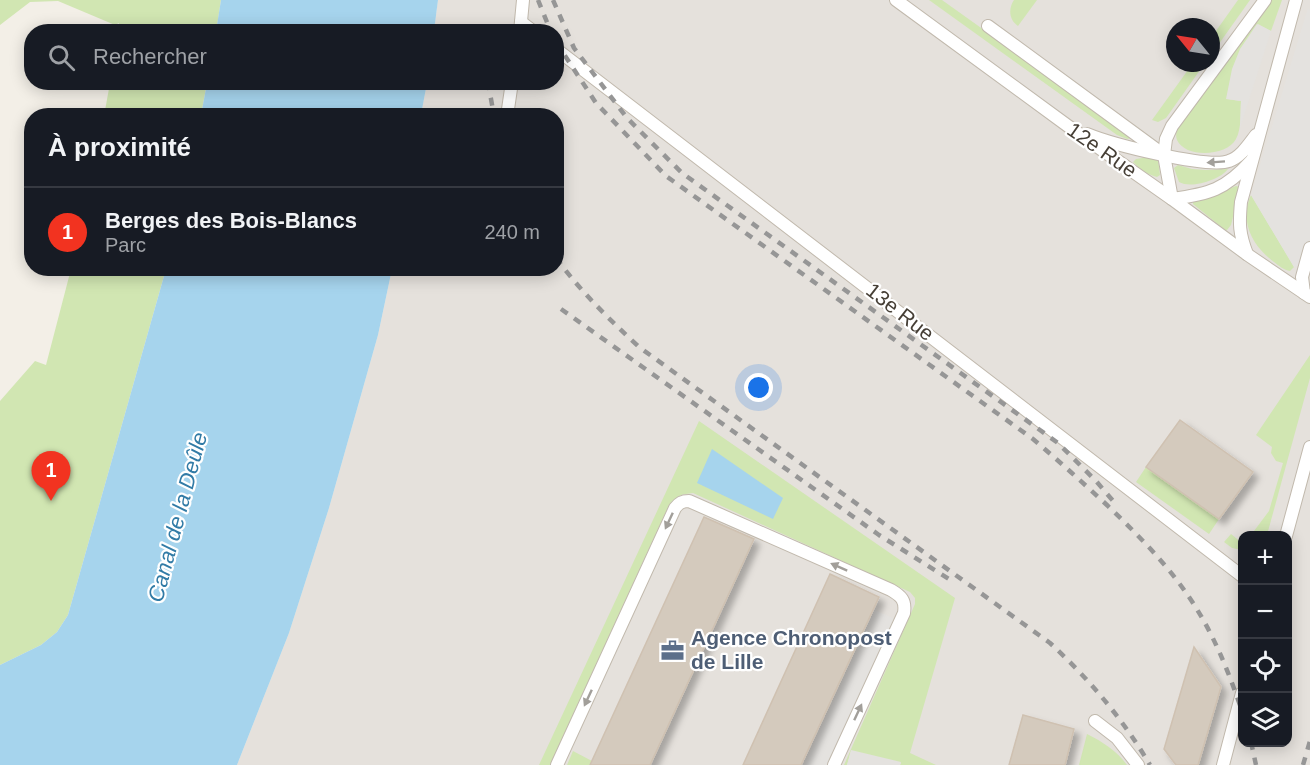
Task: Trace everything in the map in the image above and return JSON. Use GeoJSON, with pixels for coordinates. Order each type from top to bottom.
{"type":"FeatureCollection","features":[{"type":"Feature","properties":{"kind":"lane"},"geometry":{"type":"LineString","coordinates":[[520,24],[522,0]]}},
{"type":"Feature","properties":{"kind":"lane","name":"12e Rue"},"geometry":{"type":"LineString","coordinates":[[896,0],[1068,126],[1307,295]]}},
{"type":"Feature","properties":{"kind":"lane"},"geometry":{"type":"LineString","coordinates":[[1251,161],[1240,174],[1212,192],[1172,199],[1164,155],[1166,139],[1172,126],[1265,0]]}},
{"type":"Feature","properties":{"kind":"lane"},"geometry":{"type":"LineString","coordinates":[[1248,255],[1240,236],[1241,202],[1296,0]]}},
{"type":"Feature","properties":{"kind":"lane"},"geometry":{"type":"LineString","coordinates":[[988,26],[1164,155]]}},
{"type":"Feature","properties":{"kind":"lane","name":"13e Rue"},"geometry":{"type":"LineString","coordinates":[[564,55],[1238,573]]}},
{"type":"Feature","properties":{"kind":"lane"},"geometry":{"type":"LineString","coordinates":[[508,108],[511,90]]}},
{"type":"Feature","properties":{"kind":"lane"},"geometry":{"type":"LineString","coordinates":[[1068,126],[1098,139],[1204,163],[1230,161],[1243,151],[1260,129]]}},
{"type":"Feature","properties":{"kind":"lane"},"geometry":{"type":"LineString","coordinates":[[1307,295],[1302,277],[1310,248]]}},
{"type":"Feature","properties":{"kind":"lane"},"geometry":{"type":"LineString","coordinates":[[1287,531],[1310,447]]}},
{"type":"Feature","properties":{"kind":"lane"},"geometry":{"type":"LineString","coordinates":[[557,765],[675,508],[679,503],[689,501],[891,590],[903,599],[904,613],[834,765]]}},
{"type":"Feature","properties":{"kind":"lane"},"geometry":{"type":"LineString","coordinates":[[1223,765],[1238,708]]}},
{"type":"Feature","properties":{"kind":"lane"},"geometry":{"type":"LineString","coordinates":[[1095,721],[1117,738],[1138,765]]}},
{"type":"Feature","properties":{"kind":"shaded area"},"geometry":{"type":"Polygon","coordinates":[[[438,0],[1310,0],[1310,765],[237,765],[289,633],[329,508],[378,335],[391,276],[564,276],[564,108],[422,108],[426,90],[564,90],[564,24],[435,24],[438,0]]]}},
{"type":"Feature","properties":{"kind":"shaded area"},"geometry":{"type":"Polygon","coordinates":[[[1308,8],[1310,11],[1310,261],[1294,267],[1251,195],[1308,8]]]}},
{"type":"Feature","properties":{"kind":"shaded area"},"geometry":{"type":"Polygon","coordinates":[[[1257,24],[1271,31],[1240,128],[1241,101],[1226,99],[1232,69],[1240,49],[1257,24]]]}},
{"type":"Feature","properties":{"kind":"shaded area"},"geometry":{"type":"Polygon","coordinates":[[[875,610],[895,619],[828,765],[804,765],[875,610]]]}},
{"type":"Feature","properties":{"kind":"shaded area"},"geometry":{"type":"Polygon","coordinates":[[[851,750],[901,762],[900,765],[847,765],[851,750]]]}},
{"type":"Feature","properties":{"kind":"green space"},"geometry":{"type":"Polygon","coordinates":[[[0,0],[221,0],[217,24],[113,24],[58,1],[30,2],[0,25],[0,0]]]}},
{"type":"Feature","properties":{"kind":"green space"},"geometry":{"type":"Polygon","coordinates":[[[929,0],[942,0],[1133,138],[1127,139],[1117,135],[929,0]]]}},
{"type":"Feature","properties":{"kind":"green space"},"geometry":{"type":"Polygon","coordinates":[[[1014,0],[1037,0],[1018,26],[1010,14],[1014,0]]]}},
{"type":"Feature","properties":{"kind":"green space"},"geometry":{"type":"Polygon","coordinates":[[[1238,0],[1250,0],[1220,42],[1220,25],[1238,0]]]}},
{"type":"Feature","properties":{"kind":"green space"},"geometry":{"type":"Polygon","coordinates":[[[1270,0],[1282,0],[1271,31],[1258,24],[1227,99],[1241,101],[1240,125],[1236,139],[1231,145],[1216,152],[1197,153],[1182,146],[1177,140],[1178,126],[1217,72],[1220,72],[1220,68],[1270,0]]]}},
{"type":"Feature","properties":{"kind":"green space"},"geometry":{"type":"Polygon","coordinates":[[[1187,72],[1199,72],[1166,118],[1158,122],[1152,120],[1187,72]]]}},
{"type":"Feature","properties":{"kind":"green space"},"geometry":{"type":"Polygon","coordinates":[[[109,90],[206,90],[202,108],[105,108],[109,90]]]}},
{"type":"Feature","properties":{"kind":"green space"},"geometry":{"type":"Polygon","coordinates":[[[1149,157],[1158,159],[1160,175],[1157,177],[1150,175],[1133,162],[1136,159],[1149,157]]]}},
{"type":"Feature","properties":{"kind":"green space"},"geometry":{"type":"Polygon","coordinates":[[[1178,165],[1192,169],[1228,169],[1212,180],[1198,184],[1184,184],[1179,182],[1174,168],[1178,165]]]}},
{"type":"Feature","properties":{"kind":"green space"},"geometry":{"type":"Polygon","coordinates":[[[1236,186],[1240,187],[1239,192],[1231,225],[1227,230],[1193,204],[1193,201],[1236,186]]]}},
{"type":"Feature","properties":{"kind":"green space"},"geometry":{"type":"Polygon","coordinates":[[[1251,195],[1294,267],[1290,271],[1266,256],[1254,241],[1246,214],[1251,195]]]}},
{"type":"Feature","properties":{"kind":"green space"},"geometry":{"type":"Polygon","coordinates":[[[69,276],[164,276],[68,615],[57,632],[41,645],[0,665],[0,401],[35,361],[46,365],[69,276]]]}},
{"type":"Feature","properties":{"kind":"green space"},"geometry":{"type":"Polygon","coordinates":[[[1310,355],[1310,378],[1268,531],[1254,531],[1269,511],[1283,463],[1276,461],[1271,453],[1272,447],[1256,435],[1310,355]]]}},
{"type":"Feature","properties":{"kind":"green space"},"geometry":{"type":"Polygon","coordinates":[[[699,421],[955,598],[910,753],[936,765],[900,765],[901,763],[851,751],[847,765],[844,765],[915,604],[915,598],[910,592],[693,493],[680,496],[669,505],[550,765],[539,765],[699,421]]]}},
{"type":"Feature","properties":{"kind":"green space"},"geometry":{"type":"Polygon","coordinates":[[[1146,467],[1219,519],[1209,534],[1136,482],[1146,467]]]}},
{"type":"Feature","properties":{"kind":"green space"},"geometry":{"type":"Polygon","coordinates":[[[1231,534],[1238,540],[1238,549],[1232,548],[1224,542],[1231,534]]]}},
{"type":"Feature","properties":{"kind":"green space"},"geometry":{"type":"Polygon","coordinates":[[[1087,734],[1109,747],[1127,765],[1079,765],[1087,734]]]}},
{"type":"Feature","properties":{"kind":"green space"},"geometry":{"type":"Polygon","coordinates":[[[573,751],[592,761],[590,765],[567,765],[573,751]]]}},
{"type":"Feature","properties":{"kind":"water"},"geometry":{"type":"Polygon","coordinates":[[[221,0],[438,0],[435,24],[217,24],[221,0]]]}},
{"type":"Feature","properties":{"kind":"water"},"geometry":{"type":"Polygon","coordinates":[[[206,90],[426,90],[422,108],[202,108],[206,90]]]}},
{"type":"Feature","properties":{"kind":"water","name":"Canal de la Deûle"},"geometry":{"type":"Polygon","coordinates":[[[164,276],[391,276],[378,335],[329,508],[289,633],[237,765],[0,765],[0,665],[41,645],[57,632],[68,615],[164,276]]]}},
{"type":"Feature","properties":{"kind":"water"},"geometry":{"type":"Polygon","coordinates":[[[712,449],[783,498],[773,519],[697,483],[712,449]]]}},
{"type":"Feature","properties":{"kind":"building"},"geometry":{"type":"Polygon","coordinates":[[[1180,420],[1253,472],[1219,519],[1146,467],[1180,420]]]}},
{"type":"Feature","properties":{"kind":"building","name":"Agence Chronopost de Lille"},"geometry":{"type":"Polygon","coordinates":[[[704,517],[754,539],[650,765],[590,765],[704,517]]]}},
{"type":"Feature","properties":{"kind":"building","name":"Agence Chronopost de Lille"},"geometry":{"type":"Polygon","coordinates":[[[830,574],[879,597],[801,765],[743,765],[830,574]]]}},
{"type":"Feature","properties":{"kind":"building"},"geometry":{"type":"Polygon","coordinates":[[[1194,647],[1221,687],[1198,765],[1176,765],[1164,749],[1194,647]]]}},
{"type":"Feature","properties":{"kind":"building"},"geometry":{"type":"Polygon","coordinates":[[[1023,715],[1074,729],[1065,765],[1009,765],[1023,715]]]}},
{"type":"Feature","properties":{"kind":"railway"},"geometry":{"type":"LineString","coordinates":[[538,0],[548,24]]}},
{"type":"Feature","properties":{"kind":"railway"},"geometry":{"type":"LineString","coordinates":[[553,0],[564,24]]}},
{"type":"Feature","properties":{"kind":"railway"},"geometry":{"type":"LineString","coordinates":[[564,25],[574,48],[627,118],[682,173],[1058,443],[1114,502]]}},
{"type":"Feature","properties":{"kind":"railway"},"geometry":{"type":"LineString","coordinates":[[564,54],[596,103],[666,176],[1033,439],[1120,517],[1184,589],[1208,629],[1238,700]]}},
{"type":"Feature","properties":{"kind":"railway"},"geometry":{"type":"LineString","coordinates":[[489,90],[493,108]]}},
{"type":"Feature","properties":{"kind":"railway"},"geometry":{"type":"LineString","coordinates":[[564,268],[596,305],[639,347],[1050,643],[1104,700],[1150,765]]}},
{"type":"Feature","properties":{"kind":"railway"},"geometry":{"type":"LineString","coordinates":[[561,309],[879,535],[949,579]]}},
{"type":"Feature","properties":{"kind":"railway"},"geometry":{"type":"LineString","coordinates":[[1303,765],[1310,741]]}},
{"type":"Feature","properties":{"kind":"railway"},"geometry":{"type":"LineString","coordinates":[[1252,747],[1256,765]]}},
{"type":"Feature","properties":{"kind":"place","name":"Berges des Bois-Blancs"},"geometry":{"type":"Point","coordinates":[51,501]}},
{"type":"Feature","properties":{"kind":"place","name":"Agence Chronopost de Lille"},"geometry":{"type":"Point","coordinates":[673,650]}}]}
